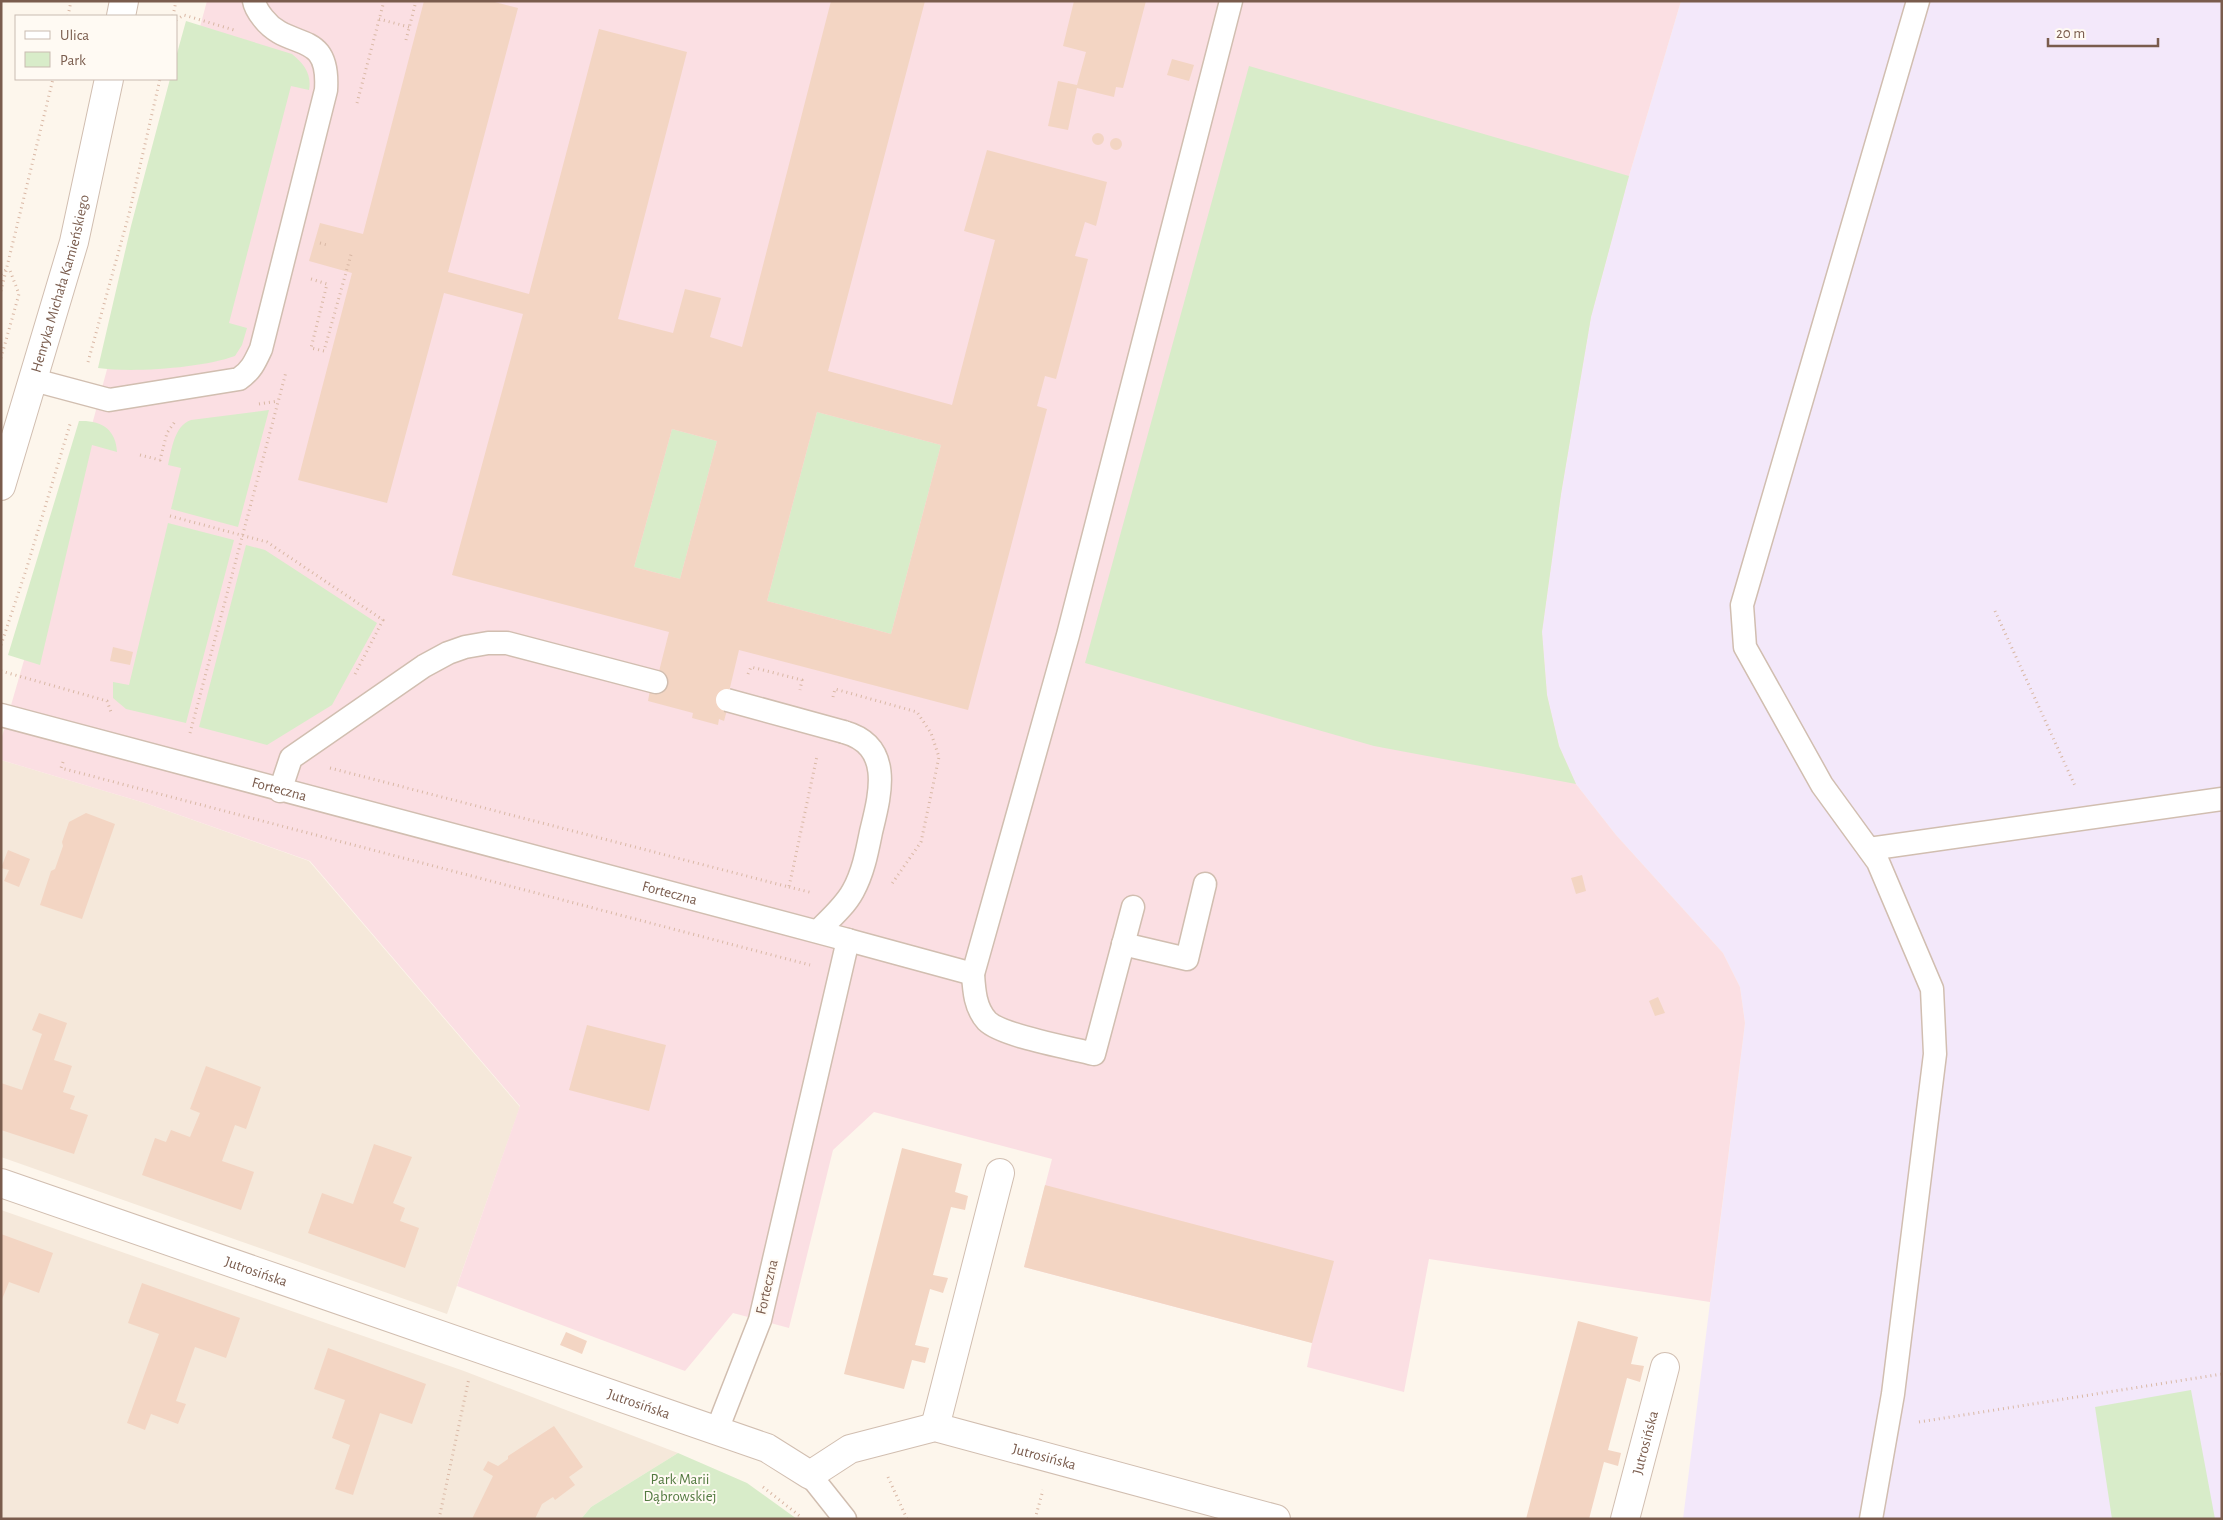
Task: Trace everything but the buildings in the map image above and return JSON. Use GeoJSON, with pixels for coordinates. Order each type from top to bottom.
{"type":"FeatureCollection","features":[{"type":"Feature","properties":{"kind":"street"},"geometry":{"type":"LineString","coordinates":[[121,15],[124,1]]}},
{"type":"Feature","properties":{"kind":"street","name":"Henryka Michała Kamieńskiego"},"geometry":{"type":"LineString","coordinates":[[1,486],[74,242],[109,80]]}},
{"type":"Feature","properties":{"kind":"street"},"geometry":{"type":"LineString","coordinates":[[935,1428],[1000,1173]]}},
{"type":"Feature","properties":{"kind":"street","name":"Jutrosińska"},"geometry":{"type":"LineString","coordinates":[[1,1183],[717,1430],[766,1448],[810,1475],[850,1449],[935,1428],[1276,1519]]}},
{"type":"Feature","properties":{"kind":"street","name":"Jutrosińska"},"geometry":{"type":"LineString","coordinates":[[1625,1519],[1665,1367]]}},
{"type":"Feature","properties":{"kind":"lane"},"geometry":{"type":"LineString","coordinates":[[34,380],[109,400],[239,379],[248,374],[255,363],[261,349],[322,109],[328,73],[325,62],[316,49],[301,40],[279,33],[269,26],[254,1]]}},
{"type":"Feature","properties":{"kind":"lane"},"geometry":{"type":"LineString","coordinates":[[1132,907],[1094,1054],[1007,1031],[988,1021],[976,1001],[972,974],[1068,635],[1231,1]]}},
{"type":"Feature","properties":{"kind":"lane"},"geometry":{"type":"LineString","coordinates":[[1871,1519],[1889,1420],[1935,1054],[1932,989],[1878,862],[1822,785],[1745,647],[1742,605],[1918,1]]}},
{"type":"Feature","properties":{"kind":"lane"},"geometry":{"type":"LineString","coordinates":[[280,791],[291,758],[424,666],[448,653],[465,647],[488,643],[507,643],[656,682]]}},
{"type":"Feature","properties":{"kind":"lane"},"geometry":{"type":"LineString","coordinates":[[726,700],[853,734],[870,746],[876,759],[881,778],[878,802],[864,862],[854,890],[818,931]]}},
{"type":"Feature","properties":{"kind":"lane","name":"Forteczna"},"geometry":{"type":"LineString","coordinates":[[1,715],[280,791],[848,940],[760,1320],[717,1430]]}},
{"type":"Feature","properties":{"kind":"lane"},"geometry":{"type":"LineString","coordinates":[[1869,849],[2222,799]]}},
{"type":"Feature","properties":{"kind":"lane"},"geometry":{"type":"LineString","coordinates":[[1123,944],[1187,959],[1205,884]]}},
{"type":"Feature","properties":{"kind":"lane"},"geometry":{"type":"LineString","coordinates":[[848,940],[972,974]]}},
{"type":"Feature","properties":{"kind":"lane"},"geometry":{"type":"LineString","coordinates":[[810,1475],[845,1519]]}},
{"type":"Feature","properties":{"kind":"path"},"geometry":{"type":"LineString","coordinates":[[68,15],[71,1]]}},
{"type":"Feature","properties":{"kind":"path"},"geometry":{"type":"LineString","coordinates":[[173,15],[176,1]]}},
{"type":"Feature","properties":{"kind":"path"},"geometry":{"type":"LineString","coordinates":[[382,9],[384,1]]}},
{"type":"Feature","properties":{"kind":"path"},"geometry":{"type":"LineString","coordinates":[[406,40],[416,1]]}},
{"type":"Feature","properties":{"kind":"path"},"geometry":{"type":"LineString","coordinates":[[379,19],[409,27]]}},
{"type":"Feature","properties":{"kind":"path"},"geometry":{"type":"LineString","coordinates":[[1,291],[53,80]]}},
{"type":"Feature","properties":{"kind":"path"},"geometry":{"type":"LineString","coordinates":[[320,243],[327,245]]}},
{"type":"Feature","properties":{"kind":"path"},"geometry":{"type":"LineString","coordinates":[[327,284],[311,348],[324,351],[352,251]]}},
{"type":"Feature","properties":{"kind":"path"},"geometry":{"type":"LineString","coordinates":[[1,274],[8,268]]}},
{"type":"Feature","properties":{"kind":"path"},"geometry":{"type":"LineString","coordinates":[[1,358],[19,294],[8,268]]}},
{"type":"Feature","properties":{"kind":"path"},"geometry":{"type":"LineString","coordinates":[[140,455],[160,460]]}},
{"type":"Feature","properties":{"kind":"path"},"geometry":{"type":"LineString","coordinates":[[170,516],[267,542],[383,620],[351,682]]}},
{"type":"Feature","properties":{"kind":"path"},"geometry":{"type":"LineString","coordinates":[[1996,611],[2074,783],[2084,818]]}},
{"type":"Feature","properties":{"kind":"path"},"geometry":{"type":"LineString","coordinates":[[751,667],[802,680],[797,697]]}},
{"type":"Feature","properties":{"kind":"path"},"geometry":{"type":"LineString","coordinates":[[1,671],[107,701],[112,714]]}},
{"type":"Feature","properties":{"kind":"path"},"geometry":{"type":"LineString","coordinates":[[181,732],[199,736]]}},
{"type":"Feature","properties":{"kind":"path"},"geometry":{"type":"LineString","coordinates":[[69,734],[61,768],[840,973]]}},
{"type":"Feature","properties":{"kind":"path"},"geometry":{"type":"LineString","coordinates":[[291,758],[789,887],[818,755]]}},
{"type":"Feature","properties":{"kind":"path"},"geometry":{"type":"LineString","coordinates":[[1889,1420],[1913,1422],[2222,1374]]}},
{"type":"Feature","properties":{"kind":"path"},"geometry":{"type":"LineString","coordinates":[[439,1519],[469,1377]]}},
{"type":"Feature","properties":{"kind":"path"},"geometry":{"type":"LineString","coordinates":[[888,1477],[907,1519]]}},
{"type":"Feature","properties":{"kind":"shaded area"},"geometry":{"type":"Polygon","coordinates":[[[207,1],[1681,1],[1629,176],[1591,317],[1561,494],[1542,632],[1547,695],[1559,746],[1576,784],[1616,835],[1723,953],[1740,987],[1745,1023],[1710,1302],[1429,1259],[1404,1392],[1307,1367],[1312,1343],[1024,1267],[1052,1159],[874,1112],[833,1150],[789,1328],[733,1313],[685,1371],[457,1286],[520,1106],[310,861],[145,803],[1,760],[1,740],[93,421],[207,1]]]}},
{"type":"Feature","properties":{"kind":"shaded area"},"geometry":{"type":"Polygon","coordinates":[[[1681,1],[2222,1],[2222,1519],[1683,1519],[1745,1023],[1740,987],[1723,953],[1616,835],[1576,784],[1559,746],[1547,695],[1542,632],[1561,494],[1591,317],[1629,176],[1681,1]]]}},
{"type":"Feature","properties":{"kind":"shaded area"},"geometry":{"type":"Polygon","coordinates":[[[1,760],[145,803],[309,861],[520,1107],[447,1314],[1,1157],[1,760]]]}},
{"type":"Feature","properties":{"kind":"shaded area"},"geometry":{"type":"Polygon","coordinates":[[[1,1210],[464,1371],[678,1453],[591,1507],[581,1519],[1,1519],[1,1210]]]}},
{"type":"Feature","properties":{"kind":"green space"},"geometry":{"type":"Polygon","coordinates":[[[186,21],[292,54],[308,74],[309,90],[291,86],[229,323],[247,328],[242,345],[235,356],[204,364],[148,370],[98,368],[131,226],[170,80],[178,80],[178,50],[186,21]]]}},
{"type":"Feature","properties":{"kind":"green space"},"geometry":{"type":"Polygon","coordinates":[[[1249,66],[1629,176],[1591,317],[1561,494],[1542,632],[1547,695],[1559,746],[1576,784],[1374,746],[1085,663],[1249,66]]]}},
{"type":"Feature","properties":{"kind":"green space"},"geometry":{"type":"Polygon","coordinates":[[[269,410],[238,527],[171,509],[181,468],[168,465],[177,433],[181,427],[191,420],[269,410]]]}},
{"type":"Feature","properties":{"kind":"green space"},"geometry":{"type":"Polygon","coordinates":[[[817,412],[941,445],[891,634],[767,601],[817,412]]]}},
{"type":"Feature","properties":{"kind":"green space"},"geometry":{"type":"Polygon","coordinates":[[[79,421],[94,422],[106,427],[114,437],[117,452],[92,445],[40,665],[8,655],[79,421]]]}},
{"type":"Feature","properties":{"kind":"green space"},"geometry":{"type":"Polygon","coordinates":[[[672,429],[717,441],[680,579],[634,567],[672,429]]]}},
{"type":"Feature","properties":{"kind":"green space"},"geometry":{"type":"Polygon","coordinates":[[[168,523],[234,540],[186,723],[126,709],[113,698],[113,682],[129,685],[168,523]]]}},
{"type":"Feature","properties":{"kind":"green space"},"geometry":{"type":"Polygon","coordinates":[[[246,545],[265,550],[377,623],[332,705],[267,745],[199,727],[246,545]]]}},
{"type":"Feature","properties":{"kind":"green space"},"geometry":{"type":"Polygon","coordinates":[[[2191,1390],[2215,1519],[2112,1519],[2095,1407],[2191,1390]]]}},
{"type":"Feature","properties":{"kind":"green space","name":"Park Marii Dąbrowskiej"},"geometry":{"type":"Polygon","coordinates":[[[678,1453],[747,1483],[797,1519],[581,1519],[591,1507],[678,1453]]]}}]}
